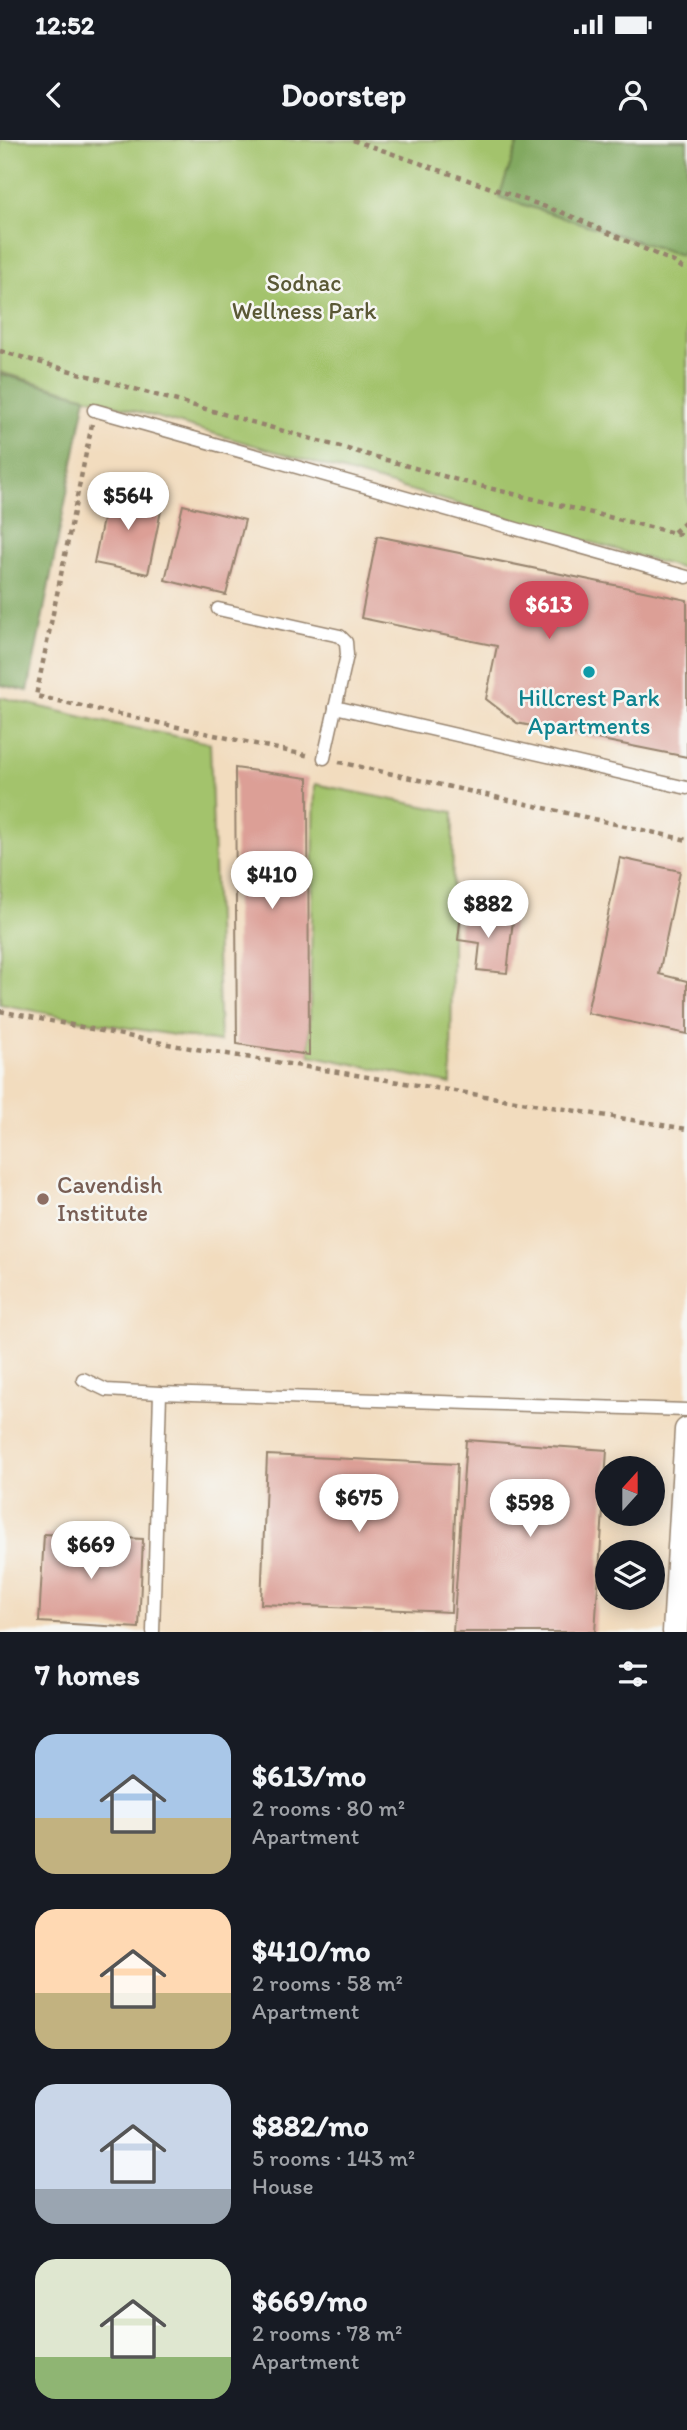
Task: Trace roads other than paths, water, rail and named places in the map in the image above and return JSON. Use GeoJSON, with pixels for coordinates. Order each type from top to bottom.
{"type":"FeatureCollection","features":[{"type":"Feature","properties":{"kind":"street"},"geometry":{"type":"LineString","coordinates":[[675,1632],[687,1430]]}},
{"type":"Feature","properties":{"kind":"lane"},"geometry":{"type":"LineString","coordinates":[[94,410],[687,577]]}},
{"type":"Feature","properties":{"kind":"lane"},"geometry":{"type":"LineString","coordinates":[[218,609],[340,636],[346,642],[346,655],[324,758]]}},
{"type":"Feature","properties":{"kind":"lane"},"geometry":{"type":"LineString","coordinates":[[335,707],[687,788]]}},
{"type":"Feature","properties":{"kind":"lane"},"geometry":{"type":"LineString","coordinates":[[83,1380],[106,1390],[160,1393],[687,1409]]}},
{"type":"Feature","properties":{"kind":"lane"},"geometry":{"type":"LineString","coordinates":[[153,1632],[160,1393]]}},
{"type":"Feature","properties":{"kind":"place","name":"Hillcrest Park Apartments"},"geometry":{"type":"Point","coordinates":[589,672]}},
{"type":"Feature","properties":{"kind":"place","name":"Cavendish Institute"},"geometry":{"type":"Point","coordinates":[43,1199]}},
{"type":"Feature","properties":{"kind":"park label","name":"Sodnac Wellness Park"},"geometry":{"type":"Point","coordinates":[304,297]}}]}
